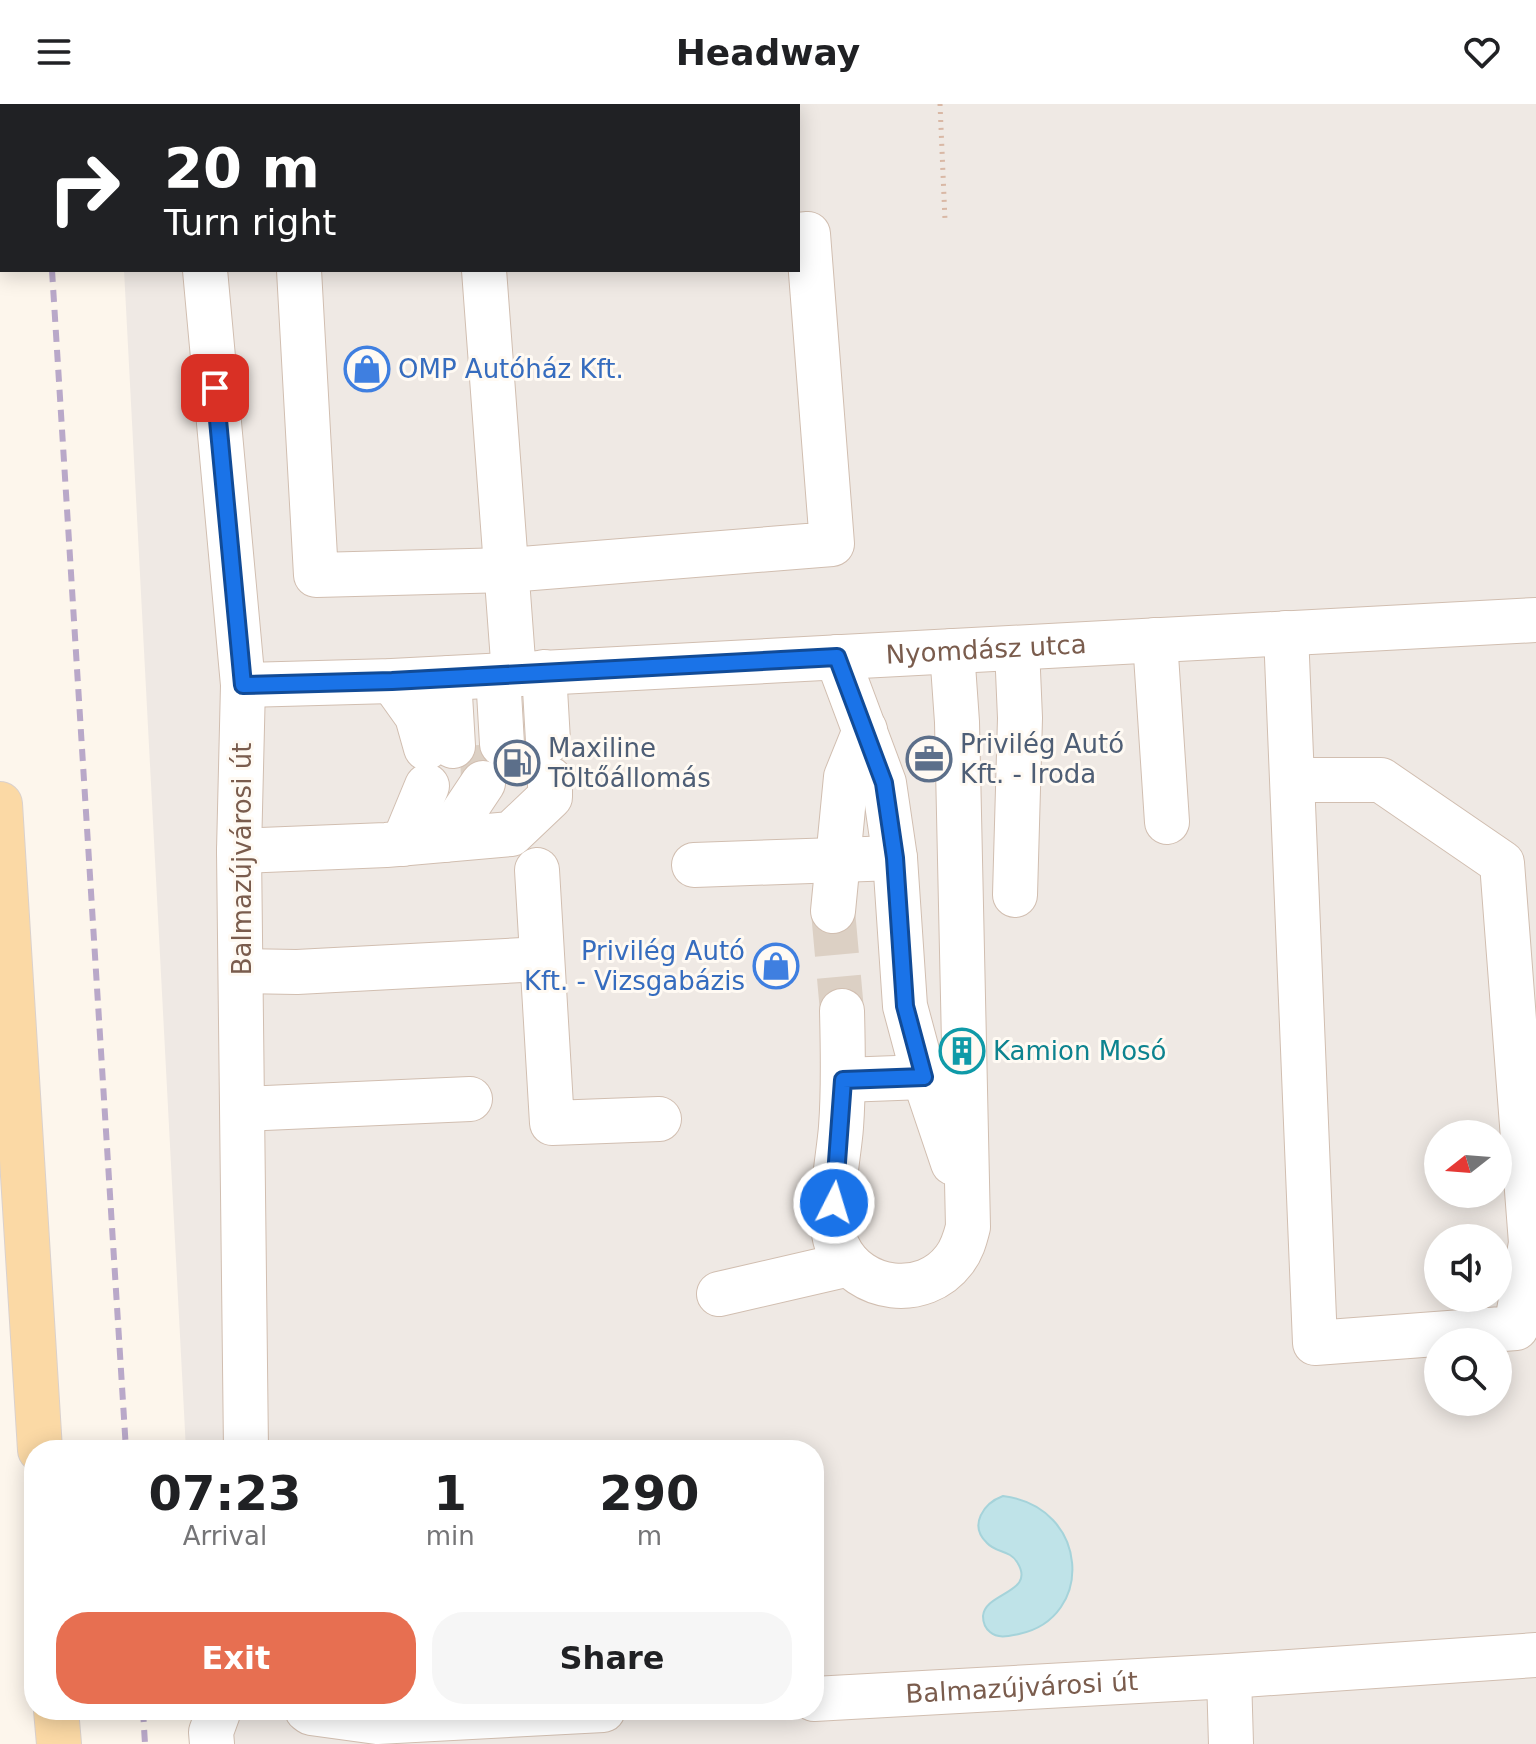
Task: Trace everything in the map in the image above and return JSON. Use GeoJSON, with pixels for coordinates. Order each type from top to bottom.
{"type":"FeatureCollection","features":[{"type":"Feature","properties":{"kind":"main road"},"geometry":{"type":"LineString","coordinates":[[0,804],[39,1440]]}},
{"type":"Feature","properties":{"kind":"main road"},"geometry":{"type":"LineString","coordinates":[[57,1720],[59,1744]]}},
{"type":"Feature","properties":{"kind":"street"},"geometry":{"type":"LineString","coordinates":[[299,272],[316,575],[508,570],[832,544],[808,234],[800,235]]}},
{"type":"Feature","properties":{"kind":"street","name":"Balmazújvárosi út"},"geometry":{"type":"LineString","coordinates":[[205,272],[243,685],[239,851],[246,1440]]}},
{"type":"Feature","properties":{"kind":"street"},"geometry":{"type":"LineString","coordinates":[[445,840],[490,763],[508,570],[484,272]]}},
{"type":"Feature","properties":{"kind":"street","name":"Nyomdász utca"},"geometry":{"type":"LineString","coordinates":[[243,685],[392,681],[1536,620]]}},
{"type":"Feature","properties":{"kind":"street"},"geometry":{"type":"LineString","coordinates":[[1286,633],[1292,780],[1315,1343],[1516,1328],[1531,1243],[1502,863],[1381,780],[1292,780]]}},
{"type":"Feature","properties":{"kind":"street"},"geometry":{"type":"LineString","coordinates":[[1155,640],[1167,822]]}},
{"type":"Feature","properties":{"kind":"street"},"geometry":{"type":"LineString","coordinates":[[1015,895],[1020,718],[1017,648]]}},
{"type":"Feature","properties":{"kind":"street"},"geometry":{"type":"LineString","coordinates":[[842,1011],[843,1080],[832,1229],[838,1248],[849,1264],[864,1277],[882,1285],[901,1287],[920,1284],[938,1276],[953,1262],[963,1246],[968,1227],[957,722],[952,651]]}},
{"type":"Feature","properties":{"kind":"street"},"geometry":{"type":"LineString","coordinates":[[837,657],[884,783],[895,858],[905,1006],[924,1077],[968,1207]]}},
{"type":"Feature","properties":{"kind":"street"},"geometry":{"type":"LineString","coordinates":[[445,840],[490,763],[500,675]]}},
{"type":"Feature","properties":{"kind":"street"},"geometry":{"type":"LineString","coordinates":[[392,681],[417,716],[490,763]]}},
{"type":"Feature","properties":{"kind":"street"},"geometry":{"type":"LineString","coordinates":[[833,911],[846,777],[865,730]]}},
{"type":"Feature","properties":{"kind":"street"},"geometry":{"type":"LineString","coordinates":[[239,851],[445,840]]}},
{"type":"Feature","properties":{"kind":"street"},"geometry":{"type":"LineString","coordinates":[[694,865],[895,858]]}},
{"type":"Feature","properties":{"kind":"street"},"geometry":{"type":"LineString","coordinates":[[537,870],[552,1123],[659,1119]]}},
{"type":"Feature","properties":{"kind":"street"},"geometry":{"type":"LineString","coordinates":[[242,971],[297,972],[542,959]]}},
{"type":"Feature","properties":{"kind":"street"},"geometry":{"type":"LineString","coordinates":[[843,1080],[924,1077]]}},
{"type":"Feature","properties":{"kind":"street"},"geometry":{"type":"LineString","coordinates":[[244,1109],[470,1099]]}},
{"type":"Feature","properties":{"kind":"street"},"geometry":{"type":"LineString","coordinates":[[719,1294],[849,1264]]}},
{"type":"Feature","properties":{"kind":"street","name":"Balmazújvárosi út"},"geometry":{"type":"LineString","coordinates":[[824,1698],[1536,1655]]}},
{"type":"Feature","properties":{"kind":"street"},"geometry":{"type":"LineString","coordinates":[[1229,1676],[1231,1744]]}},
{"type":"Feature","properties":{"kind":"street"},"geometry":{"type":"LineString","coordinates":[[212,1744],[211,1732],[215,1720]]}},
{"type":"Feature","properties":{"kind":"street"},"geometry":{"type":"LineString","coordinates":[[362,1720],[415,1720]]}},
{"type":"Feature","properties":{"kind":"path"},"geometry":{"type":"LineString","coordinates":[[940,104],[945,220]]}},
{"type":"Feature","properties":{"kind":"shaded area"},"geometry":{"type":"Polygon","coordinates":[[[800,104],[1536,104],[1536,1744],[201,1744],[200,1720],[824,1720],[824,1440],[185,1440],[124,272],[800,272],[800,104]]]}},
{"type":"Feature","properties":{"kind":"water"},"geometry":{"type":"Polygon","coordinates":[[[1003,1496],[1032,1504],[1053,1520],[1066,1540],[1072,1563],[1070,1586],[1061,1607],[1044,1624],[1019,1634],[996,1636],[985,1625],[983,1616],[986,1608],[1016,1586],[1021,1572],[1014,1558],[994,1548],[981,1536],[979,1522],[985,1509],[1003,1496]]]}},
{"type":"Feature","properties":{"kind":"tunnel"},"geometry":{"type":"LineString","coordinates":[[527,742],[528,780]]}},
{"type":"Feature","properties":{"kind":"tunnel"},"geometry":{"type":"LineString","coordinates":[[482,745],[483,783]]}},
{"type":"Feature","properties":{"kind":"tunnel"},"geometry":{"type":"LineString","coordinates":[[833,911],[842,1011]]}},
{"type":"Feature","properties":{"kind":"railway"},"geometry":{"type":"LineString","coordinates":[[52,272],[125,1440]]}},
{"type":"Feature","properties":{"kind":"railway"},"geometry":{"type":"LineString","coordinates":[[144,1720],[145,1744]]}},
{"type":"Feature","properties":{"kind":"place","name":"OMP Autóház Kft."},"geometry":{"type":"Point","coordinates":[367,369]}},
{"type":"Feature","properties":{"kind":"place","name":"Privilég Autó Kft. - Iroda"},"geometry":{"type":"Point","coordinates":[929,759]}},
{"type":"Feature","properties":{"kind":"place","name":"Maxiline Töltőállomás"},"geometry":{"type":"Point","coordinates":[517,763]}},
{"type":"Feature","properties":{"kind":"place","name":"Privilég Autó Kft. - Vizsgabázis"},"geometry":{"type":"Point","coordinates":[776,966]}},
{"type":"Feature","properties":{"kind":"place","name":"Kamion Mosó"},"geometry":{"type":"Point","coordinates":[962,1051]}},
{"type":"Feature","properties":{"kind":"route"},"geometry":{"type":"LineString","coordinates":[[215,388],[243,685],[392,681],[837,657],[884,783],[895,858],[905,1006],[924,1077],[843,1080],[834,1203]]}}]}
